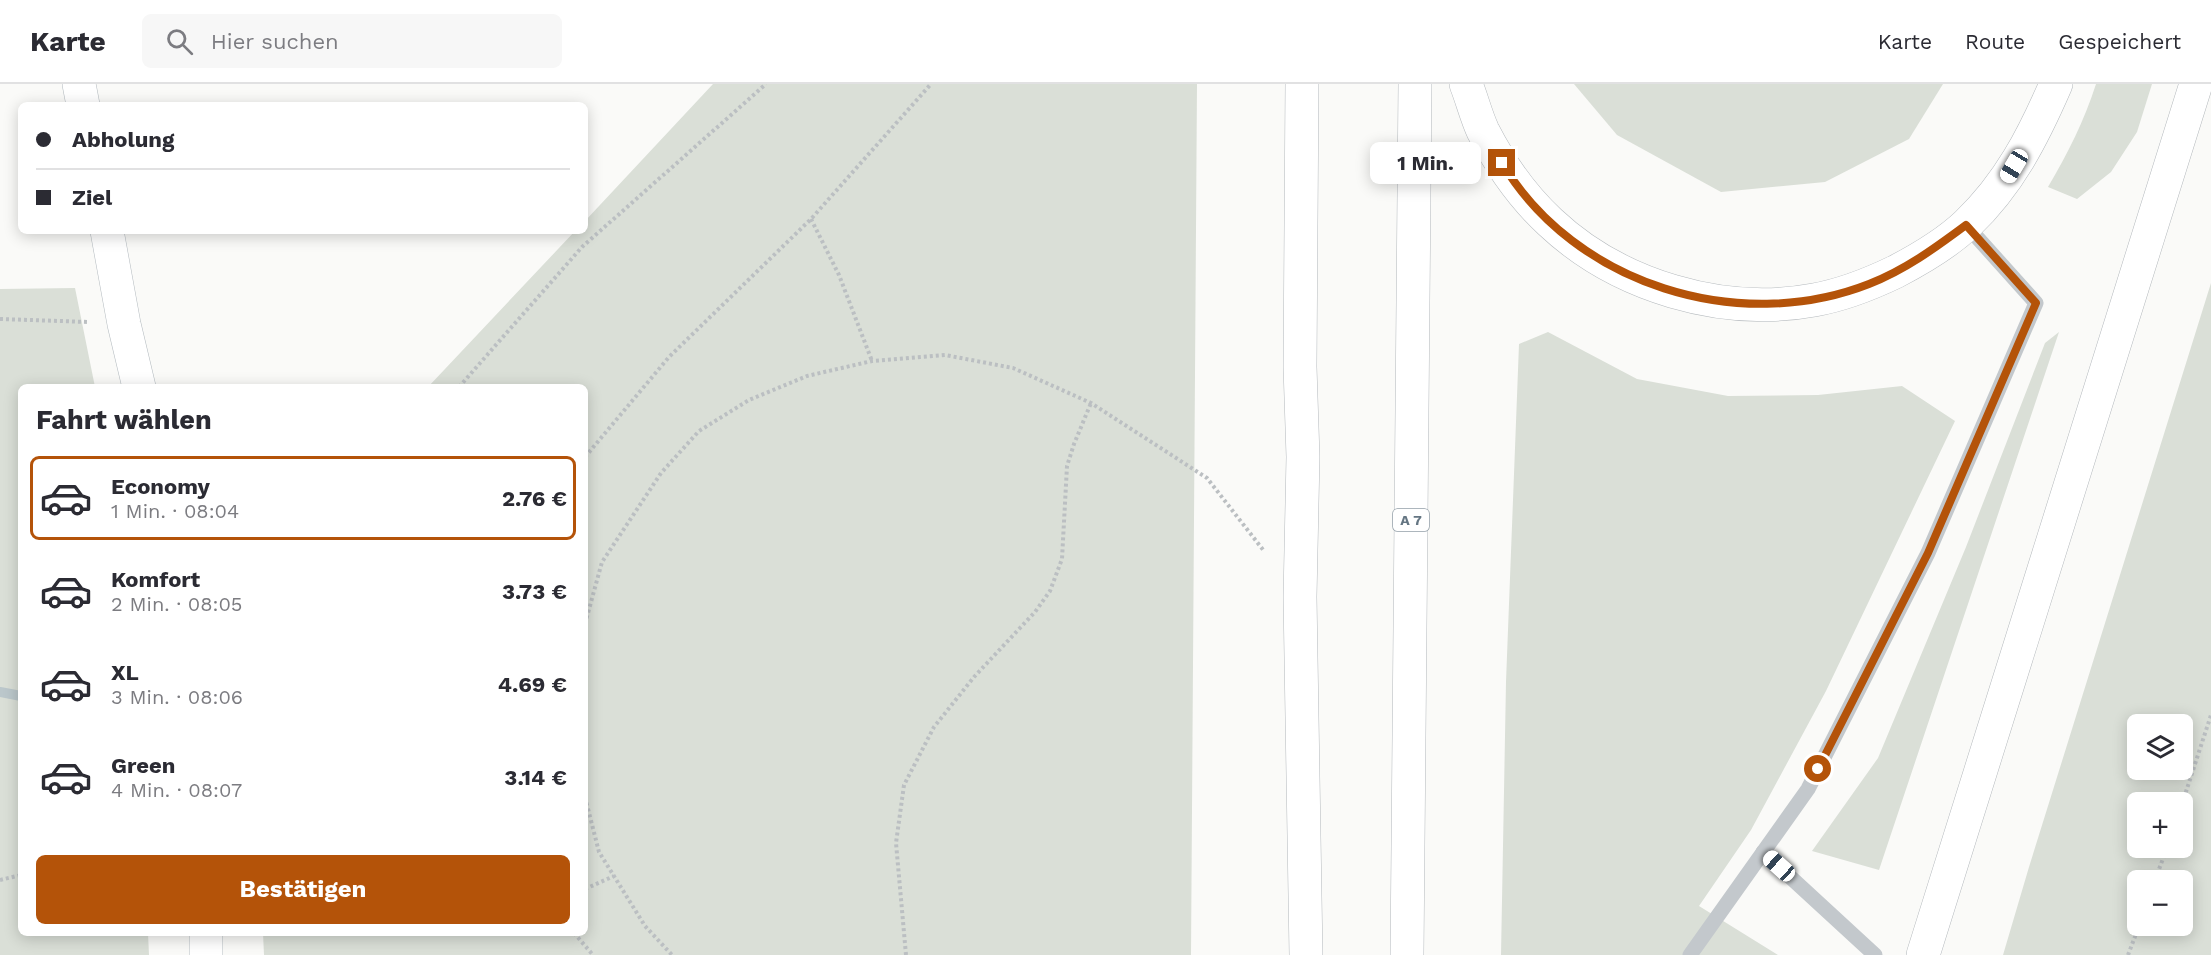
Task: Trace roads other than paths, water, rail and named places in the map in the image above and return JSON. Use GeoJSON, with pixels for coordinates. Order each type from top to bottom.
{"type":"FeatureCollection","features":[{"type":"Feature","properties":{"kind":"main road"},"geometry":{"type":"LineString","coordinates":[[79,84],[82,102]]}},
{"type":"Feature","properties":{"kind":"main road"},"geometry":{"type":"LineString","coordinates":[[1302,84],[1300,367],[1303,457],[1300,597],[1306,955]]}},
{"type":"Feature","properties":{"kind":"main road","name":"A 7"},"geometry":{"type":"LineString","coordinates":[[1407,955],[1415,84]]}},
{"type":"Feature","properties":{"kind":"main road"},"geometry":{"type":"LineString","coordinates":[[1466,84],[1483,130],[1512,179],[1550,222],[1595,257],[1646,283],[1700,299],[1757,305],[1814,300],[1869,284],[1920,259],[1966,225],[2004,182],[2034,134],[2056,84]]}},
{"type":"Feature","properties":{"kind":"main road"},"geometry":{"type":"LineString","coordinates":[[1923,955],[2196,84]]}},
{"type":"Feature","properties":{"kind":"main road"},"geometry":{"type":"LineString","coordinates":[[107,234],[138,384]]}},
{"type":"Feature","properties":{"kind":"main road"},"geometry":{"type":"LineString","coordinates":[[206,936],[206,955]]}},
{"type":"Feature","properties":{"kind":"lane"},"geometry":{"type":"LineString","coordinates":[[1690,955],[1808,789],[1928,553],[2036,303],[1966,225]]}},
{"type":"Feature","properties":{"kind":"lane"},"geometry":{"type":"LineString","coordinates":[[1763,852],[1875,955]]}},
{"type":"Feature","properties":{"kind":"waterway"},"geometry":{"type":"LineString","coordinates":[[0,692],[18,695]]}}]}
